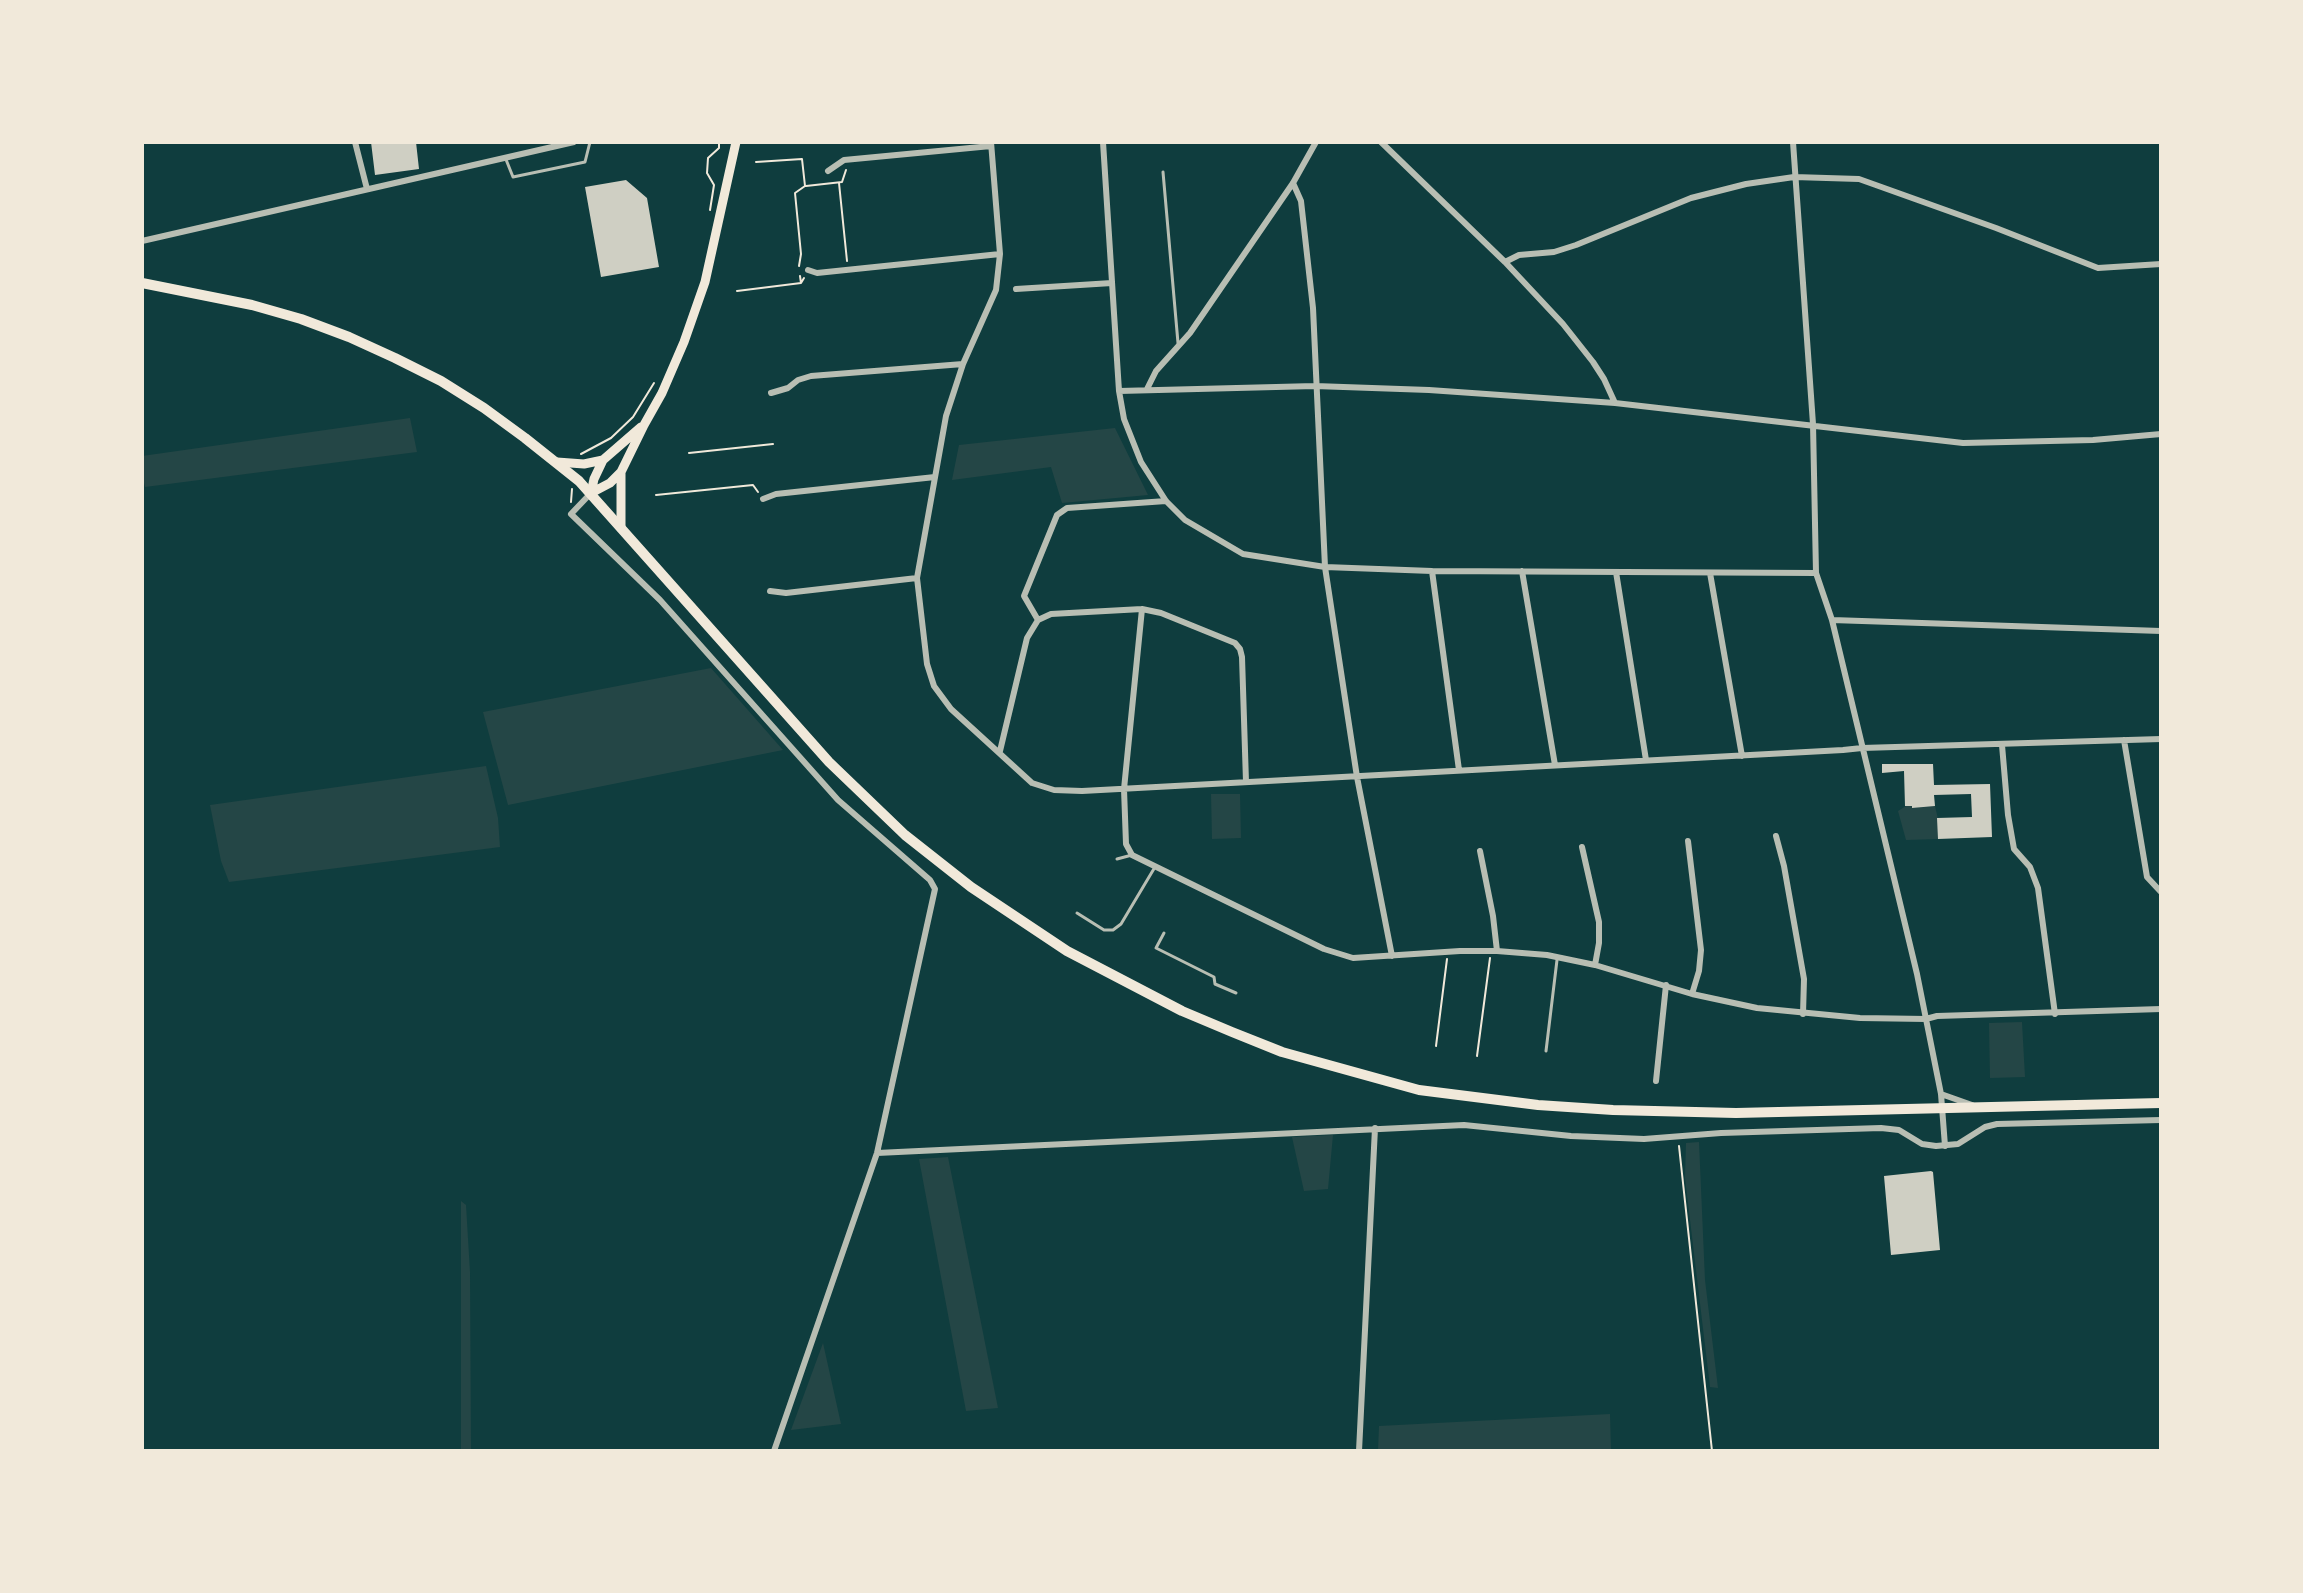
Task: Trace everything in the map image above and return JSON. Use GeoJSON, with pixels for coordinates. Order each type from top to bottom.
{"type":"FeatureCollection","features":[{"type":"Feature","properties":{"kind":"main road"},"geometry":{"type":"LineString","coordinates":[[591,493],[610,483],[621,472],[673,367],[705,282],[736,142]]}},
{"type":"Feature","properties":{"kind":"main road"},"geometry":{"type":"LineString","coordinates":[[142,283],[252,305],[301,319],[349,337],[441,381],[484,408],[557,462],[591,493],[829,762],[905,835],[971,887],[1067,951],[1182,1011],[1282,1052],[1419,1090],[1613,1110],[1692,1113],[2161,1103]]}},
{"type":"Feature","properties":{"kind":"main road"},"geometry":{"type":"LineString","coordinates":[[591,493],[603,460],[644,425]]}},
{"type":"Feature","properties":{"kind":"main road"},"geometry":{"type":"LineString","coordinates":[[557,462],[584,464],[603,460]]}},
{"type":"Feature","properties":{"kind":"main road"},"geometry":{"type":"LineString","coordinates":[[621,472],[621,528]]}},
{"type":"Feature","properties":{"kind":"street"},"geometry":{"type":"LineString","coordinates":[[355,142],[367,189]]}},
{"type":"Feature","properties":{"kind":"street"},"geometry":{"type":"LineString","coordinates":[[142,241],[574,142]]}},
{"type":"Feature","properties":{"kind":"street"},"geometry":{"type":"LineString","coordinates":[[1103,142],[1119,391],[1124,419],[1141,462],[1166,501],[1185,520],[1243,554],[1325,567],[1432,571],[1816,573]]}},
{"type":"Feature","properties":{"kind":"street"},"geometry":{"type":"LineString","coordinates":[[1147,389],[1156,371],[1178,348],[1293,183],[1316,142]]}},
{"type":"Feature","properties":{"kind":"street"},"geometry":{"type":"LineString","coordinates":[[1381,142],[1505,262],[1579,344],[1604,379],[1615,403]]}},
{"type":"Feature","properties":{"kind":"street"},"geometry":{"type":"LineString","coordinates":[[1793,142],[1813,424],[1816,573],[1832,620],[1926,1019],[1941,1094],[1945,1146]]}},
{"type":"Feature","properties":{"kind":"street"},"geometry":{"type":"LineString","coordinates":[[828,171],[844,160],[991,144],[1000,254],[996,290],[963,364],[946,416],[917,578],[927,664],[934,686],[951,709],[1032,783],[1054,790],[1124,789],[1862,748],[2161,739]]}},
{"type":"Feature","properties":{"kind":"street"},"geometry":{"type":"LineString","coordinates":[[1505,262],[1519,255],[1554,252],[1576,245],[1691,198],[1746,184],[1794,177],[1859,179],[2098,268],[2161,264]]}},
{"type":"Feature","properties":{"kind":"street"},"geometry":{"type":"LineString","coordinates":[[1293,183],[1301,201],[1313,308],[1325,567],[1357,777],[1392,956]]}},
{"type":"Feature","properties":{"kind":"street"},"geometry":{"type":"LineString","coordinates":[[808,270],[817,273],[1000,254]]}},
{"type":"Feature","properties":{"kind":"street"},"geometry":{"type":"LineString","coordinates":[[1016,289],[1112,283]]}},
{"type":"Feature","properties":{"kind":"street"},"geometry":{"type":"LineString","coordinates":[[771,393],[811,376],[963,364]]}},
{"type":"Feature","properties":{"kind":"street"},"geometry":{"type":"LineString","coordinates":[[1119,391],[1315,386],[1429,390],[1615,403],[1963,443],[2093,440],[2161,434]]}},
{"type":"Feature","properties":{"kind":"street"},"geometry":{"type":"LineString","coordinates":[[763,499],[776,494],[935,477]]}},
{"type":"Feature","properties":{"kind":"street"},"geometry":{"type":"LineString","coordinates":[[591,493],[571,514],[660,600],[838,800],[930,880],[935,889],[877,1153],[774,1451]]}},
{"type":"Feature","properties":{"kind":"street"},"geometry":{"type":"LineString","coordinates":[[1038,620],[1024,596],[1057,515],[1067,508],[1166,501]]}},
{"type":"Feature","properties":{"kind":"street"},"geometry":{"type":"LineString","coordinates":[[1432,571],[1459,770]]}},
{"type":"Feature","properties":{"kind":"street"},"geometry":{"type":"LineString","coordinates":[[1522,571],[1555,765]]}},
{"type":"Feature","properties":{"kind":"street"},"geometry":{"type":"LineString","coordinates":[[1616,572],[1646,760]]}},
{"type":"Feature","properties":{"kind":"street"},"geometry":{"type":"LineString","coordinates":[[1710,573],[1742,756]]}},
{"type":"Feature","properties":{"kind":"street"},"geometry":{"type":"LineString","coordinates":[[770,591],[786,593],[917,578]]}},
{"type":"Feature","properties":{"kind":"street"},"geometry":{"type":"LineString","coordinates":[[1000,751],[1027,638],[1038,620],[1051,614],[1142,609],[1161,613],[1235,643],[1240,649],[1246,782]]}},
{"type":"Feature","properties":{"kind":"street"},"geometry":{"type":"LineString","coordinates":[[1142,609],[1124,789],[1126,844],[1132,855],[1324,949],[1353,958],[1494,951],[1557,957],[1692,994],[1803,1014],[1926,1019],[1937,1016],[2161,1009]]}},
{"type":"Feature","properties":{"kind":"street"},"geometry":{"type":"LineString","coordinates":[[1832,620],[2161,631]]}},
{"type":"Feature","properties":{"kind":"street"},"geometry":{"type":"LineString","coordinates":[[2124,740],[2147,877],[2161,892]]}},
{"type":"Feature","properties":{"kind":"street"},"geometry":{"type":"LineString","coordinates":[[2002,745],[2014,849],[2030,867],[2038,888],[2055,1014]]}},
{"type":"Feature","properties":{"kind":"street"},"geometry":{"type":"LineString","coordinates":[[1776,836],[1804,979],[1803,1014]]}},
{"type":"Feature","properties":{"kind":"street"},"geometry":{"type":"LineString","coordinates":[[1688,841],[1701,950],[1692,994]]}},
{"type":"Feature","properties":{"kind":"street"},"geometry":{"type":"LineString","coordinates":[[1582,847],[1599,922],[1595,965]]}},
{"type":"Feature","properties":{"kind":"street"},"geometry":{"type":"LineString","coordinates":[[1480,851],[1493,916],[1494,951]]}},
{"type":"Feature","properties":{"kind":"street"},"geometry":{"type":"LineString","coordinates":[[1656,1081],[1666,985]]}},
{"type":"Feature","properties":{"kind":"street"},"geometry":{"type":"LineString","coordinates":[[1941,1094],[1979,1107]]}},
{"type":"Feature","properties":{"kind":"street"},"geometry":{"type":"LineString","coordinates":[[877,1153],[1464,1125],[1644,1139],[1721,1133],[1881,1128],[1899,1130],[1922,1144],[1945,1146],[1964,1142],[1985,1127],[1997,1124],[2161,1120]]}},
{"type":"Feature","properties":{"kind":"street"},"geometry":{"type":"LineString","coordinates":[[1359,1451],[1375,1128]]}},
{"type":"Feature","properties":{"kind":"lane"},"geometry":{"type":"LineString","coordinates":[[505,157],[513,177],[585,162],[590,142]]}},
{"type":"Feature","properties":{"kind":"lane"},"geometry":{"type":"LineString","coordinates":[[1163,172],[1178,348]]}},
{"type":"Feature","properties":{"kind":"lane"},"geometry":{"type":"LineString","coordinates":[[1117,859],[1132,855]]}},
{"type":"Feature","properties":{"kind":"lane"},"geometry":{"type":"LineString","coordinates":[[1077,913],[1104,930],[1113,930],[1121,924],[1155,867]]}},
{"type":"Feature","properties":{"kind":"lane"},"geometry":{"type":"LineString","coordinates":[[1164,933],[1156,948],[1214,977],[1215,984],[1236,993]]}},
{"type":"Feature","properties":{"kind":"lane"},"geometry":{"type":"LineString","coordinates":[[1546,1051],[1557,957]]}},
{"type":"Feature","properties":{"kind":"path"},"geometry":{"type":"LineString","coordinates":[[709,212],[714,185],[707,173],[708,158],[719,148],[719,142]]}},
{"type":"Feature","properties":{"kind":"path"},"geometry":{"type":"LineString","coordinates":[[756,162],[802,159],[805,186],[795,193],[801,283]]}},
{"type":"Feature","properties":{"kind":"path"},"geometry":{"type":"LineString","coordinates":[[839,183],[848,269]]}},
{"type":"Feature","properties":{"kind":"path"},"geometry":{"type":"LineString","coordinates":[[801,283],[808,270]]}},
{"type":"Feature","properties":{"kind":"path"},"geometry":{"type":"LineString","coordinates":[[737,291],[801,283]]}},
{"type":"Feature","properties":{"kind":"path"},"geometry":{"type":"LineString","coordinates":[[581,453],[611,438],[633,417],[657,377]]}},
{"type":"Feature","properties":{"kind":"path"},"geometry":{"type":"LineString","coordinates":[[689,453],[773,444]]}},
{"type":"Feature","properties":{"kind":"path"},"geometry":{"type":"LineString","coordinates":[[656,495],[753,485],[763,499]]}},
{"type":"Feature","properties":{"kind":"path"},"geometry":{"type":"LineString","coordinates":[[1477,1056],[1494,951]]}},
{"type":"Feature","properties":{"kind":"path"},"geometry":{"type":"LineString","coordinates":[[1436,1046],[1448,952]]}},
{"type":"Feature","properties":{"kind":"path"},"geometry":{"type":"LineString","coordinates":[[1679,1137],[1712,1451]]}},
{"type":"Feature","properties":{"kind":"shaded area"},"geometry":{"type":"Polygon","coordinates":[[[410,418],[417,452],[145,487],[142,476],[142,456],[410,418]]]}},
{"type":"Feature","properties":{"kind":"shaded area"},"geometry":{"type":"Polygon","coordinates":[[[1115,428],[1148,495],[1062,503],[1051,467],[952,480],[959,445],[1115,428]]]}},
{"type":"Feature","properties":{"kind":"shaded area"},"geometry":{"type":"Polygon","coordinates":[[[711,668],[783,750],[508,805],[483,712],[711,668]]]}},
{"type":"Feature","properties":{"kind":"shaded area"},"geometry":{"type":"Polygon","coordinates":[[[486,766],[498,818],[500,847],[229,882],[221,861],[210,805],[486,766]]]}},
{"type":"Feature","properties":{"kind":"shaded area"},"geometry":{"type":"Polygon","coordinates":[[[1211,794],[1240,794],[1241,838],[1212,839],[1211,794]]]}},
{"type":"Feature","properties":{"kind":"shaded area"},"geometry":{"type":"Polygon","coordinates":[[[1906,806],[1935,806],[1938,839],[1906,840],[1898,811],[1906,806]]]}},
{"type":"Feature","properties":{"kind":"shaded area"},"geometry":{"type":"Polygon","coordinates":[[[2022,1022],[2025,1077],[1990,1078],[1989,1023],[2022,1022]]]}},
{"type":"Feature","properties":{"kind":"shaded area"},"geometry":{"type":"Polygon","coordinates":[[[1333,1135],[1328,1189],[1304,1191],[1292,1137],[1333,1135]]]}},
{"type":"Feature","properties":{"kind":"shaded area"},"geometry":{"type":"Polygon","coordinates":[[[1699,1142],[1705,1280],[1718,1388],[1710,1387],[1685,1178],[1686,1143],[1699,1142]]]}},
{"type":"Feature","properties":{"kind":"shaded area"},"geometry":{"type":"Polygon","coordinates":[[[948,1157],[998,1408],[966,1411],[919,1159],[948,1157]]]}},
{"type":"Feature","properties":{"kind":"shaded area"},"geometry":{"type":"Polygon","coordinates":[[[461,1201],[466,1205],[470,1272],[471,1451],[461,1451],[461,1201]]]}},
{"type":"Feature","properties":{"kind":"shaded area"},"geometry":{"type":"Polygon","coordinates":[[[823,1343],[841,1424],[791,1430],[823,1343]]]}},
{"type":"Feature","properties":{"kind":"shaded area"},"geometry":{"type":"Polygon","coordinates":[[[1610,1414],[1611,1451],[1378,1451],[1379,1426],[1610,1414]]]}},
{"type":"Feature","properties":{"kind":"building"},"geometry":{"type":"Polygon","coordinates":[[[371,142],[416,142],[419,169],[375,175],[371,142]]]}},
{"type":"Feature","properties":{"kind":"building"},"geometry":{"type":"Polygon","coordinates":[[[626,180],[647,198],[659,267],[601,277],[585,187],[626,180]]]}},
{"type":"Feature","properties":{"kind":"building"},"geometry":{"type":"Polygon","coordinates":[[[1882,764],[1933,764],[1934,785],[1990,784],[1992,837],[1938,839],[1937,818],[1972,817],[1971,794],[1934,795],[1935,806],[1905,806],[1904,771],[1882,773],[1882,764]]]}},
{"type":"Feature","properties":{"kind":"building"},"geometry":{"type":"Polygon","coordinates":[[[1931,1171],[1940,1250],[1891,1255],[1884,1176],[1931,1171]]]}}]}
